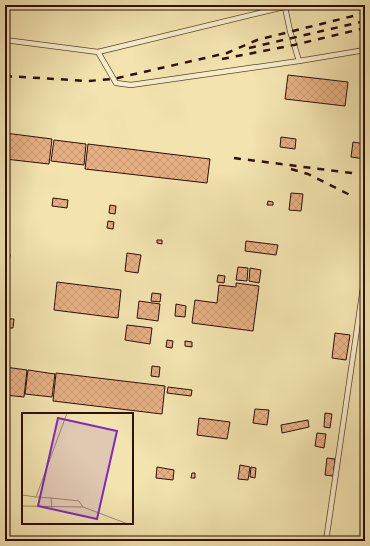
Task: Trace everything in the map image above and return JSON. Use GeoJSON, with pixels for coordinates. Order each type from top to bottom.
{"type":"FeatureCollection","features":[{"type":"Feature","properties":{"kind":"lane"},"geometry":{"type":"LineString","coordinates":[[5,40],[98,52],[292,5]]}},
{"type":"Feature","properties":{"kind":"lane"},"geometry":{"type":"LineString","coordinates":[[285,7],[299,61]]}},
{"type":"Feature","properties":{"kind":"lane"},"geometry":{"type":"LineString","coordinates":[[98,52],[116,83],[131,85],[365,50]]}},
{"type":"Feature","properties":{"kind":"lane"},"geometry":{"type":"LineString","coordinates":[[326,541],[365,274]]}},
{"type":"Feature","properties":{"kind":"building"},"geometry":{"type":"Polygon","coordinates":[[[288,75],[348,82],[345,106],[285,99],[288,75]]]}},
{"type":"Feature","properties":{"kind":"building"},"geometry":{"type":"Polygon","coordinates":[[[5,133],[52,139],[49,164],[5,159],[5,133]]]}},
{"type":"Feature","properties":{"kind":"building"},"geometry":{"type":"Polygon","coordinates":[[[281,137],[296,139],[295,149],[280,147],[281,137]]]}},
{"type":"Feature","properties":{"kind":"building"},"geometry":{"type":"Polygon","coordinates":[[[54,140],[86,144],[84,165],[51,161],[54,140]]]}},
{"type":"Feature","properties":{"kind":"building"},"geometry":{"type":"Polygon","coordinates":[[[353,142],[365,144],[365,159],[351,157],[353,142]]]}},
{"type":"Feature","properties":{"kind":"building"},"geometry":{"type":"Polygon","coordinates":[[[88,144],[210,159],[207,183],[85,169],[88,144]]]}},
{"type":"Feature","properties":{"kind":"building"},"geometry":{"type":"Polygon","coordinates":[[[291,193],[303,194],[301,211],[289,210],[291,193]]]}},
{"type":"Feature","properties":{"kind":"building"},"geometry":{"type":"Polygon","coordinates":[[[53,198],[68,200],[67,208],[52,206],[53,198]]]}},
{"type":"Feature","properties":{"kind":"building"},"geometry":{"type":"Polygon","coordinates":[[[268,201],[273,202],[273,205],[267,205],[268,201]]]}},
{"type":"Feature","properties":{"kind":"building"},"geometry":{"type":"Polygon","coordinates":[[[110,205],[116,206],[115,214],[109,213],[110,205]]]}},
{"type":"Feature","properties":{"kind":"building"},"geometry":{"type":"Polygon","coordinates":[[[108,221],[114,222],[113,229],[107,228],[108,221]]]}},
{"type":"Feature","properties":{"kind":"building"},"geometry":{"type":"Polygon","coordinates":[[[157,240],[162,240],[162,244],[157,243],[157,240]]]}},
{"type":"Feature","properties":{"kind":"building"},"geometry":{"type":"Polygon","coordinates":[[[246,241],[278,245],[276,255],[245,251],[246,241]]]}},
{"type":"Feature","properties":{"kind":"building"},"geometry":{"type":"Polygon","coordinates":[[[127,253],[141,255],[138,273],[125,271],[127,253]]]}},
{"type":"Feature","properties":{"kind":"building"},"geometry":{"type":"Polygon","coordinates":[[[5,254],[10,254],[9,264],[5,264],[5,254]]]}},
{"type":"Feature","properties":{"kind":"building"},"geometry":{"type":"Polygon","coordinates":[[[238,267],[248,268],[247,281],[236,280],[238,267]]]}},
{"type":"Feature","properties":{"kind":"building"},"geometry":{"type":"Polygon","coordinates":[[[250,268],[261,270],[259,283],[249,281],[250,268]]]}},
{"type":"Feature","properties":{"kind":"building"},"geometry":{"type":"Polygon","coordinates":[[[218,275],[225,276],[224,283],[217,282],[218,275]]]}},
{"type":"Feature","properties":{"kind":"building"},"geometry":{"type":"Polygon","coordinates":[[[57,282],[121,290],[118,318],[54,310],[57,282]]]}},
{"type":"Feature","properties":{"kind":"building"},"geometry":{"type":"Polygon","coordinates":[[[236,283],[259,286],[253,331],[192,323],[195,300],[217,303],[219,285],[236,287],[236,283]]]}},
{"type":"Feature","properties":{"kind":"building"},"geometry":{"type":"Polygon","coordinates":[[[152,293],[161,294],[160,302],[151,301],[152,293]]]}},
{"type":"Feature","properties":{"kind":"building"},"geometry":{"type":"Polygon","coordinates":[[[139,301],[160,304],[158,321],[137,318],[139,301]]]}},
{"type":"Feature","properties":{"kind":"building"},"geometry":{"type":"Polygon","coordinates":[[[176,304],[186,306],[185,317],[175,316],[176,304]]]}},
{"type":"Feature","properties":{"kind":"building"},"geometry":{"type":"Polygon","coordinates":[[[7,319],[14,319],[13,328],[6,328],[7,319]]]}},
{"type":"Feature","properties":{"kind":"building"},"geometry":{"type":"Polygon","coordinates":[[[127,325],[152,328],[150,344],[125,340],[127,325]]]}},
{"type":"Feature","properties":{"kind":"building"},"geometry":{"type":"Polygon","coordinates":[[[335,333],[350,335],[346,360],[332,358],[335,333]]]}},
{"type":"Feature","properties":{"kind":"building"},"geometry":{"type":"Polygon","coordinates":[[[167,340],[173,341],[172,348],[166,347],[167,340]]]}},
{"type":"Feature","properties":{"kind":"building"},"geometry":{"type":"Polygon","coordinates":[[[185,341],[192,342],[192,347],[185,346],[185,341]]]}},
{"type":"Feature","properties":{"kind":"building"},"geometry":{"type":"Polygon","coordinates":[[[152,366],[160,367],[159,377],[151,376],[152,366]]]}},
{"type":"Feature","properties":{"kind":"building"},"geometry":{"type":"Polygon","coordinates":[[[5,367],[27,370],[24,397],[5,395],[5,367]]]}},
{"type":"Feature","properties":{"kind":"building"},"geometry":{"type":"Polygon","coordinates":[[[28,370],[55,374],[52,397],[25,394],[28,370]]]}},
{"type":"Feature","properties":{"kind":"building"},"geometry":{"type":"Polygon","coordinates":[[[56,373],[165,386],[162,414],[53,401],[56,373]]]}},
{"type":"Feature","properties":{"kind":"building"},"geometry":{"type":"Polygon","coordinates":[[[168,387],[192,390],[191,396],[167,393],[168,387]]]}},
{"type":"Feature","properties":{"kind":"building"},"geometry":{"type":"Polygon","coordinates":[[[255,409],[269,410],[267,425],[253,423],[255,409]]]}},
{"type":"Feature","properties":{"kind":"building"},"geometry":{"type":"Polygon","coordinates":[[[325,413],[332,414],[330,428],[324,427],[325,413]]]}},
{"type":"Feature","properties":{"kind":"building"},"geometry":{"type":"Polygon","coordinates":[[[199,418],[230,422],[227,439],[197,435],[199,418]]]}},
{"type":"Feature","properties":{"kind":"building"},"geometry":{"type":"Polygon","coordinates":[[[308,420],[309,427],[282,433],[281,425],[308,420]]]}},
{"type":"Feature","properties":{"kind":"building"},"geometry":{"type":"Polygon","coordinates":[[[317,433],[326,434],[324,448],[315,446],[317,433]]]}},
{"type":"Feature","properties":{"kind":"building"},"geometry":{"type":"Polygon","coordinates":[[[327,458],[335,459],[333,476],[325,475],[327,458]]]}},
{"type":"Feature","properties":{"kind":"building"},"geometry":{"type":"Polygon","coordinates":[[[240,465],[250,467],[248,480],[238,479],[240,465]]]}},
{"type":"Feature","properties":{"kind":"building"},"geometry":{"type":"Polygon","coordinates":[[[157,467],[174,470],[173,480],[156,478],[157,467]]]}},
{"type":"Feature","properties":{"kind":"building"},"geometry":{"type":"Polygon","coordinates":[[[251,467],[256,468],[255,478],[250,477],[251,467]]]}},
{"type":"Feature","properties":{"kind":"building"},"geometry":{"type":"Polygon","coordinates":[[[192,473],[195,473],[195,478],[191,478],[192,473]]]}},
{"type":"Feature","properties":{"kind":"railway"},"geometry":{"type":"LineString","coordinates":[[5,76],[88,81],[113,79],[227,53],[257,40],[365,13]]}},
{"type":"Feature","properties":{"kind":"railway"},"geometry":{"type":"LineString","coordinates":[[249,48],[365,21]]}},
{"type":"Feature","properties":{"kind":"railway"},"geometry":{"type":"LineString","coordinates":[[222,59],[294,45],[365,28]]}},
{"type":"Feature","properties":{"kind":"railway"},"geometry":{"type":"LineString","coordinates":[[234,158],[359,174]]}},
{"type":"Feature","properties":{"kind":"railway"},"geometry":{"type":"LineString","coordinates":[[291,169],[308,174],[354,197]]}}]}
